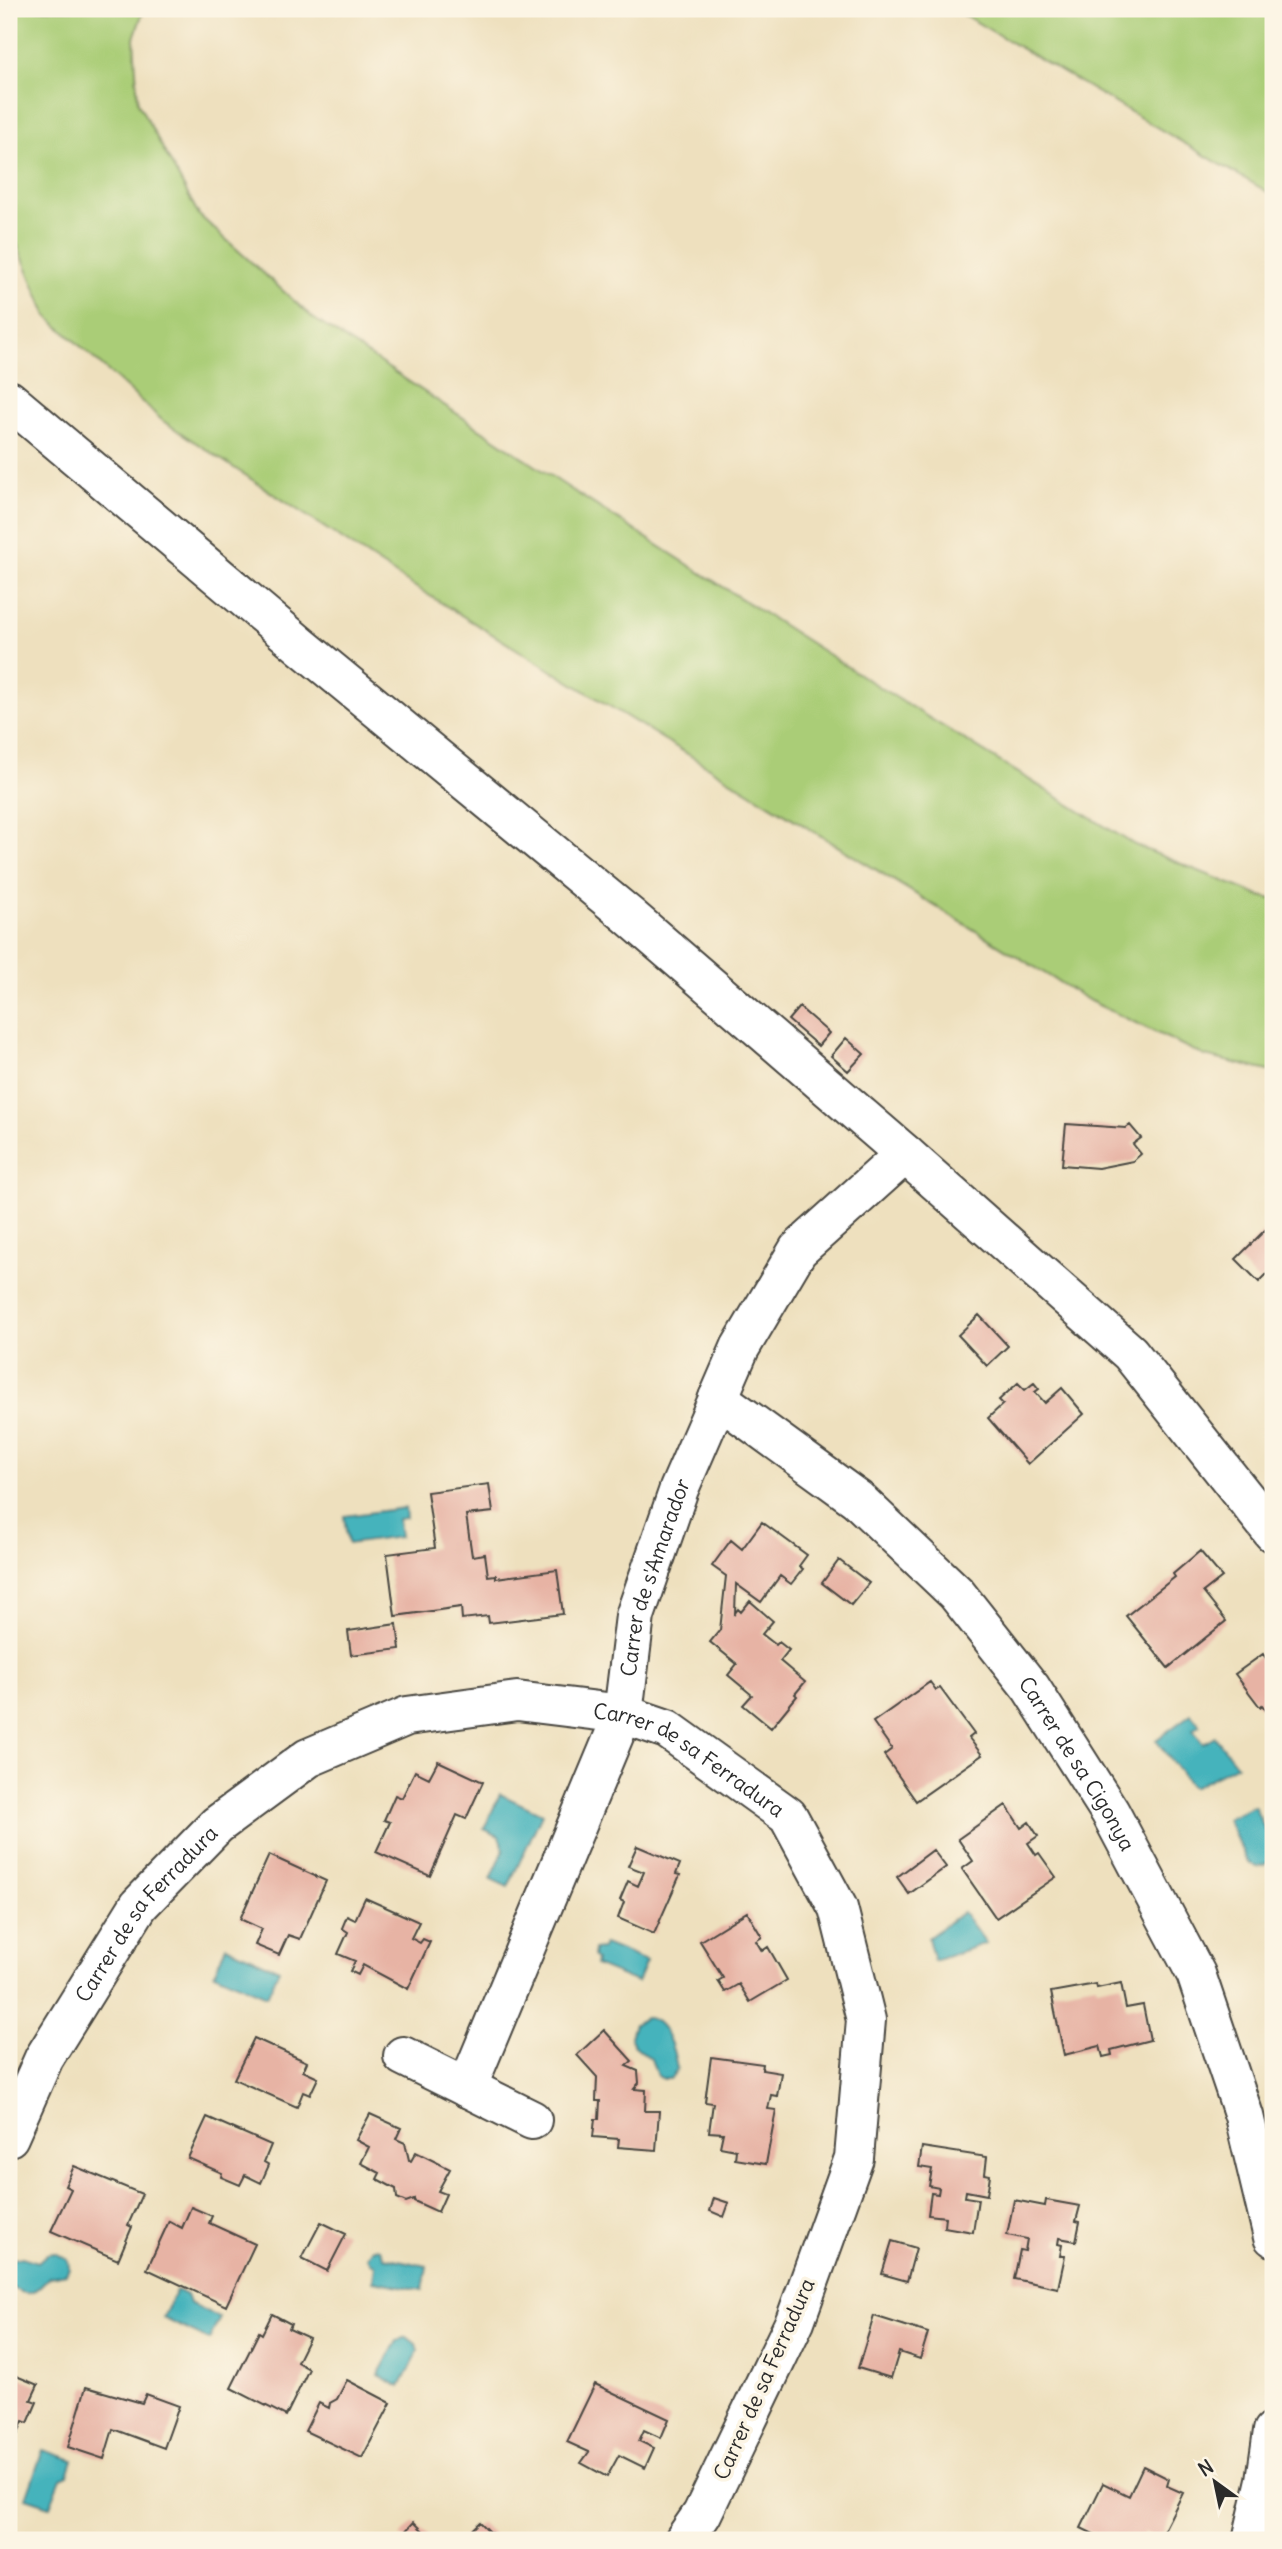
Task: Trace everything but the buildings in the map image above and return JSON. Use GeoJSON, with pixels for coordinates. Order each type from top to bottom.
{"type":"FeatureCollection","features":[{"type":"Feature","properties":{"kind":"street"},"geometry":{"type":"LineString","coordinates":[[9,400],[301,646],[628,915],[1130,1353],[1273,1533]]}},
{"type":"Feature","properties":{"kind":"street","name":"Carrer de s'Amarador"},"geometry":{"type":"LineString","coordinates":[[467,2088],[623,1714],[635,1616],[679,1489],[740,1348],[798,1250],[905,1154]]}},
{"type":"Feature","properties":{"kind":"street","name":"Carrer de sa Cigonya"},"geometry":{"type":"LineString","coordinates":[[718,1398],[857,1499],[956,1593],[1031,1688],[1110,1812],[1196,1973],[1244,2116],[1273,2238]]}},
{"type":"Feature","properties":{"kind":"street","name":"Carrer de sa Ferradura"},"geometry":{"type":"LineString","coordinates":[[9,2137],[44,2058],[139,1905],[217,1825],[308,1758],[407,1716],[517,1700],[623,1714],[667,1728],[788,1816],[838,1908],[866,2020],[853,2158],[849,2171],[795,2321],[702,2514],[684,2540]]}},
{"type":"Feature","properties":{"kind":"street"},"geometry":{"type":"LineString","coordinates":[[403,2056],[532,2120]]}},
{"type":"Feature","properties":{"kind":"street"},"geometry":{"type":"LineString","coordinates":[[1252,2540],[1266,2480],[1273,2431]]}},
{"type":"Feature","properties":{"kind":"green space"},"geometry":{"type":"Polygon","coordinates":[[[9,9],[144,9],[134,38],[138,103],[199,215],[313,318],[575,492],[871,682],[1135,845],[1273,899],[1273,1072],[1205,1056],[1090,1001],[404,580],[163,421],[47,316],[9,225],[9,9]]]}},
{"type":"Feature","properties":{"kind":"green space"},"geometry":{"type":"Polygon","coordinates":[[[954,9],[1273,9],[1273,195],[954,9]]]}},
{"type":"Feature","properties":{"kind":"water"},"geometry":{"type":"Polygon","coordinates":[[[405,1508],[406,1518],[398,1519],[400,1537],[348,1544],[344,1516],[405,1508]]]}},
{"type":"Feature","properties":{"kind":"water"},"geometry":{"type":"Polygon","coordinates":[[[1191,1714],[1200,1725],[1193,1730],[1203,1744],[1215,1737],[1237,1765],[1192,1788],[1156,1740],[1191,1714]]]}},
{"type":"Feature","properties":{"kind":"water"},"geometry":{"type":"Polygon","coordinates":[[[500,1794],[542,1814],[508,1887],[491,1879],[504,1850],[499,1836],[484,1829],[500,1794]]]}},
{"type":"Feature","properties":{"kind":"water"},"geometry":{"type":"Polygon","coordinates":[[[1254,1806],[1273,1847],[1271,1860],[1257,1867],[1247,1861],[1227,1819],[1254,1806]]]}},
{"type":"Feature","properties":{"kind":"water"},"geometry":{"type":"Polygon","coordinates":[[[963,1912],[986,1943],[934,1961],[928,1938],[963,1912]]]}},
{"type":"Feature","properties":{"kind":"water"},"geometry":{"type":"Polygon","coordinates":[[[604,1944],[646,1961],[637,1982],[595,1965],[594,1950],[602,1949],[604,1944]]]}},
{"type":"Feature","properties":{"kind":"water"},"geometry":{"type":"Polygon","coordinates":[[[226,1946],[279,1970],[267,1996],[214,1973],[226,1946]]]}},
{"type":"Feature","properties":{"kind":"water"},"geometry":{"type":"Polygon","coordinates":[[[645,2018],[659,2023],[668,2037],[677,2070],[670,2079],[657,2076],[651,2059],[634,2045],[630,2037],[634,2024],[645,2018]]]}},
{"type":"Feature","properties":{"kind":"water"},"geometry":{"type":"Polygon","coordinates":[[[373,2248],[380,2249],[384,2257],[427,2266],[423,2290],[373,2281],[375,2265],[367,2257],[373,2248]]]}},
{"type":"Feature","properties":{"kind":"water"},"geometry":{"type":"Polygon","coordinates":[[[55,2253],[68,2260],[69,2268],[66,2274],[49,2277],[36,2290],[27,2293],[9,2285],[10,2260],[22,2257],[38,2262],[47,2254],[55,2253]]]}},
{"type":"Feature","properties":{"kind":"water"},"geometry":{"type":"Polygon","coordinates":[[[176,2290],[186,2295],[189,2303],[220,2318],[209,2340],[163,2318],[176,2290]]]}},
{"type":"Feature","properties":{"kind":"water"},"geometry":{"type":"Polygon","coordinates":[[[407,2337],[416,2344],[418,2351],[400,2387],[378,2375],[397,2341],[407,2337]]]}},
{"type":"Feature","properties":{"kind":"water"},"geometry":{"type":"Polygon","coordinates":[[[43,2450],[73,2460],[68,2475],[61,2478],[50,2506],[26,2498],[43,2450]]]}}]}
